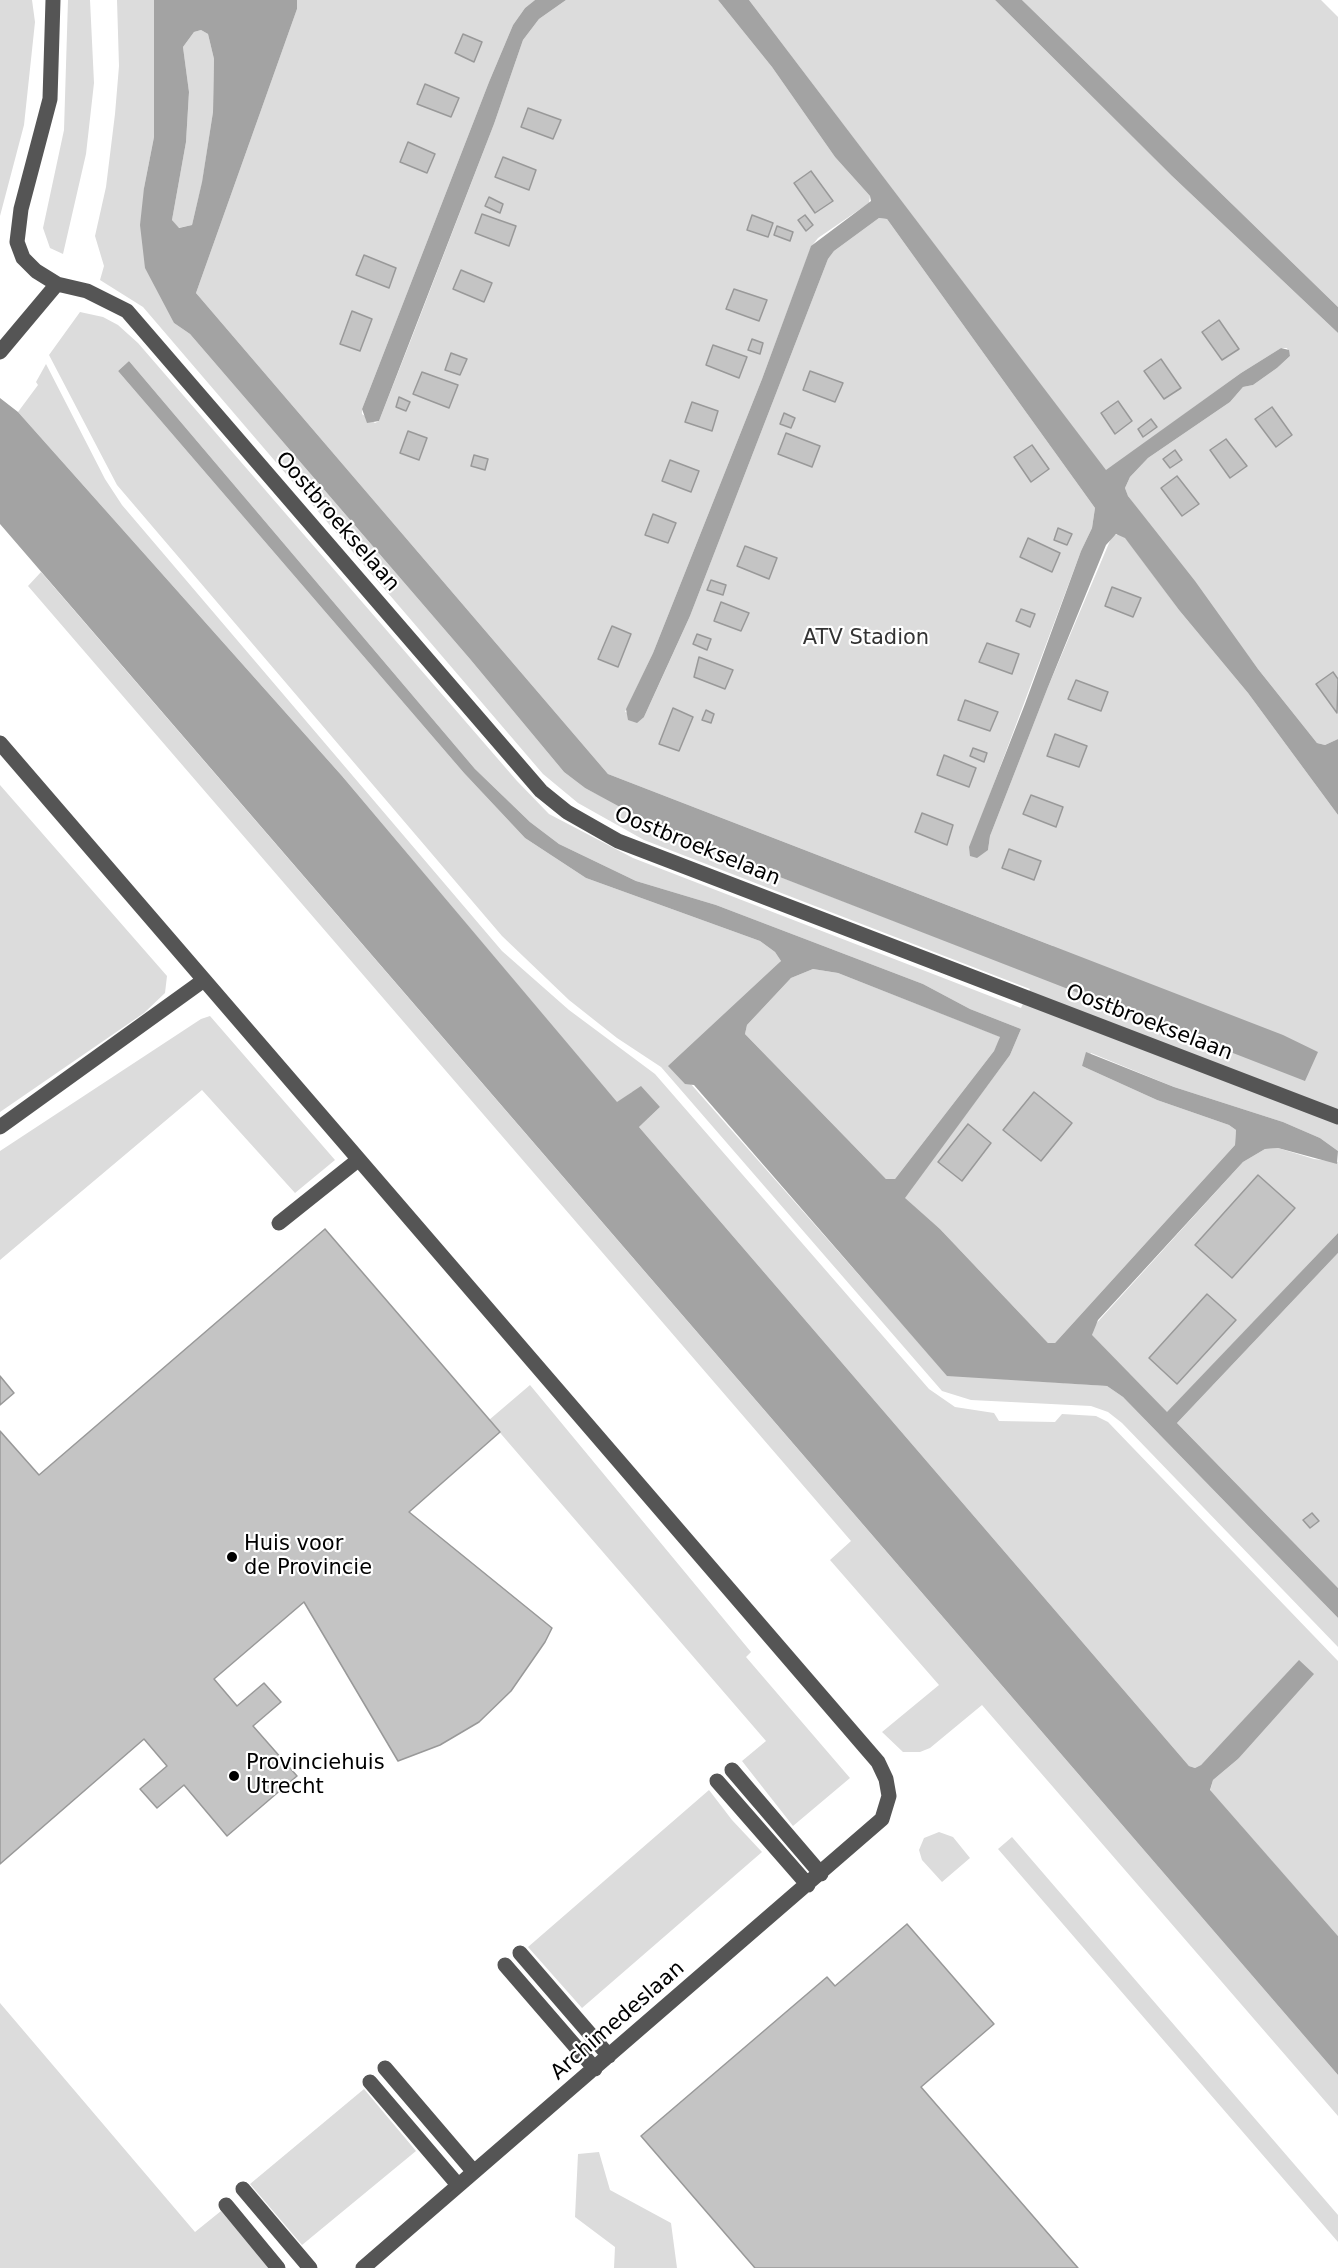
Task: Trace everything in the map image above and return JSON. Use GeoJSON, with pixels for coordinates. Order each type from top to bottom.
{"type":"FeatureCollection","features":[{"type":"Feature","properties":{"kind":"street"},"geometry":{"type":"LineString","coordinates":[[0,352],[57,284],[36,271],[23,258],[17,242],[21,209],[50,99],[53,0]]}},
{"type":"Feature","properties":{"kind":"street","name":"Oostbroekselaan"},"geometry":{"type":"LineString","coordinates":[[57,284],[87,291],[126,311],[541,791],[567,812],[618,841],[1338,1117]]}},
{"type":"Feature","properties":{"kind":"street"},"geometry":{"type":"LineString","coordinates":[[0,743],[358,1160],[279,1223]]}},
{"type":"Feature","properties":{"kind":"street"},"geometry":{"type":"LineString","coordinates":[[0,1126],[204,980]]}},
{"type":"Feature","properties":{"kind":"street","name":"Archimedeslaan"},"geometry":{"type":"LineString","coordinates":[[358,1160],[878,1762],[883,1770],[888,1796],[888,1807],[882,1819],[458,2185],[371,2265]]}},
{"type":"Feature","properties":{"kind":"street"},"geometry":{"type":"LineString","coordinates":[[732,1770],[821,1874]]}},
{"type":"Feature","properties":{"kind":"street"},"geometry":{"type":"LineString","coordinates":[[717,1781],[808,1885]]}},
{"type":"Feature","properties":{"kind":"street"},"geometry":{"type":"LineString","coordinates":[[519,1953],[609,2056]]}},
{"type":"Feature","properties":{"kind":"street"},"geometry":{"type":"LineString","coordinates":[[505,1965],[595,2068]]}},
{"type":"Feature","properties":{"kind":"street"},"geometry":{"type":"LineString","coordinates":[[385,2068],[474,2172]]}},
{"type":"Feature","properties":{"kind":"street"},"geometry":{"type":"LineString","coordinates":[[370,2082],[458,2185]]}},
{"type":"Feature","properties":{"kind":"street"},"geometry":{"type":"LineString","coordinates":[[243,2189],[310,2268]]}},
{"type":"Feature","properties":{"kind":"street"},"geometry":{"type":"LineString","coordinates":[[226,2205],[278,2268]]}},
{"type":"Feature","properties":{"kind":"green space"},"geometry":{"type":"Polygon","coordinates":[[[0,0],[32,0],[35,22],[24,125],[0,216],[0,0]]]}},
{"type":"Feature","properties":{"kind":"green space"},"geometry":{"type":"Polygon","coordinates":[[[68,0],[90,0],[94,83],[86,154],[63,254],[50,248],[43,228],[64,130],[68,0]]]}},
{"type":"Feature","properties":{"kind":"green space","name":"ATV Stadion"},"geometry":{"type":"Polygon","coordinates":[[[117,0],[154,0],[154,137],[144,188],[174,323],[190,334],[470,659],[564,772],[585,788],[705,848],[1037,976],[1053,946],[608,774],[196,293],[297,9],[297,0],[535,0],[525,8],[513,25],[362,409],[362,414],[375,423],[379,421],[412,337],[494,124],[523,40],[539,19],[566,0],[718,0],[772,67],[835,157],[870,196],[869,203],[818,238],[811,247],[762,379],[653,653],[625,712],[644,717],[690,616],[828,259],[834,251],[879,218],[887,219],[1095,508],[1092,528],[1081,551],[981,818],[988,850],[990,836],[1048,687],[1112,536],[1119,534],[1125,537],[1179,610],[1248,693],[1338,815],[1338,1151],[1320,1138],[1283,1122],[1174,1087],[1091,1053],[1082,1066],[1157,1100],[1229,1125],[1236,1130],[1235,1145],[1055,1343],[1048,1343],[940,1229],[904,1198],[1010,1055],[1021,1029],[970,1009],[923,984],[716,905],[636,881],[559,844],[530,822],[475,769],[129,361],[118,371],[464,773],[525,838],[586,878],[760,941],[775,952],[781,961],[690,1083],[947,1375],[1107,1386],[1123,1397],[1338,1618],[1338,1647],[1122,1423],[1108,1412],[1091,1406],[971,1400],[942,1391],[661,1067],[617,1038],[569,1000],[502,936],[117,485],[49,355],[80,312],[103,317],[118,325],[138,343],[517,781],[549,814],[633,858],[1021,1008],[1030,989],[644,840],[578,803],[543,774],[143,307],[100,280],[104,266],[95,236],[106,187],[115,114],[119,66],[117,0]]]}},
{"type":"Feature","properties":{"kind":"green space"},"geometry":{"type":"Polygon","coordinates":[[[749,0],[995,0],[1172,176],[1338,333],[1338,739],[1325,745],[1317,743],[1258,669],[1128,496],[1125,488],[1130,477],[1148,458],[1230,402],[1243,387],[1253,385],[1277,368],[1290,356],[1287,348],[1281,348],[1241,373],[1106,471],[749,0]]]}},
{"type":"Feature","properties":{"kind":"green space"},"geometry":{"type":"Polygon","coordinates":[[[1022,0],[1321,0],[1338,17],[1338,307],[1022,0]]]}},
{"type":"Feature","properties":{"kind":"green space"},"geometry":{"type":"Polygon","coordinates":[[[201,30],[208,34],[214,59],[213,112],[202,183],[192,225],[178,228],[172,220],[186,142],[189,92],[183,47],[194,32],[201,30]]]}},
{"type":"Feature","properties":{"kind":"green space"},"geometry":{"type":"Polygon","coordinates":[[[46,364],[105,479],[122,505],[502,951],[569,1010],[655,1074],[929,1389],[955,1407],[994,1413],[999,1421],[1055,1422],[1062,1414],[1096,1416],[1108,1422],[1338,1661],[1338,1936],[1210,1791],[1213,1780],[1238,1759],[1299,1661],[1201,1765],[1195,1768],[1189,1766],[639,1127],[660,1107],[632,1092],[617,1103],[342,776],[18,412],[38,385],[36,382],[46,364]]]}},
{"type":"Feature","properties":{"kind":"green space"},"geometry":{"type":"Polygon","coordinates":[[[41,572],[1338,2075],[1338,2116],[982,1705],[930,1748],[920,1752],[903,1752],[882,1732],[939,1685],[830,1560],[851,1541],[28,586],[41,572]]]}},
{"type":"Feature","properties":{"kind":"green space"},"geometry":{"type":"Polygon","coordinates":[[[0,785],[167,976],[165,993],[144,1013],[0,1112],[0,785]]]}},
{"type":"Feature","properties":{"kind":"green space"},"geometry":{"type":"Polygon","coordinates":[[[813,969],[838,973],[1001,1037],[994,1051],[895,1179],[886,1179],[745,1034],[747,1025],[791,978],[813,969]]]}},
{"type":"Feature","properties":{"kind":"green space"},"geometry":{"type":"Polygon","coordinates":[[[210,1016],[335,1160],[295,1193],[202,1090],[0,1260],[0,1151],[201,1019],[210,1016]]]}},
{"type":"Feature","properties":{"kind":"green space"},"geometry":{"type":"Polygon","coordinates":[[[1278,1148],[1314,1159],[1338,1162],[1338,1233],[1167,1413],[1092,1336],[1093,1327],[1243,1162],[1265,1149],[1278,1148]]]}},
{"type":"Feature","properties":{"kind":"green space"},"geometry":{"type":"Polygon","coordinates":[[[1338,1253],[1338,1588],[1177,1423],[1338,1253]]]}},
{"type":"Feature","properties":{"kind":"green space"},"geometry":{"type":"Polygon","coordinates":[[[530,1385],[751,1652],[746,1657],[850,1778],[793,1826],[742,1761],[766,1741],[489,1420],[530,1385]]]}},
{"type":"Feature","properties":{"kind":"green space"},"geometry":{"type":"Polygon","coordinates":[[[709,1790],[732,1820],[762,1852],[582,2008],[528,1947],[709,1790]]]}},
{"type":"Feature","properties":{"kind":"green space"},"geometry":{"type":"Polygon","coordinates":[[[939,1832],[953,1837],[970,1858],[942,1882],[922,1860],[919,1850],[924,1838],[939,1832]]]}},
{"type":"Feature","properties":{"kind":"green space"},"geometry":{"type":"Polygon","coordinates":[[[1012,1837],[1338,2215],[1338,2242],[998,1849],[1012,1837]]]}},
{"type":"Feature","properties":{"kind":"green space"},"geometry":{"type":"Polygon","coordinates":[[[0,2003],[195,2232],[221,2211],[270,2268],[0,2268],[0,2003]]]}},
{"type":"Feature","properties":{"kind":"green space"},"geometry":{"type":"Polygon","coordinates":[[[364,2089],[416,2151],[302,2245],[250,2184],[364,2089]]]}},
{"type":"Feature","properties":{"kind":"green space"},"geometry":{"type":"Polygon","coordinates":[[[599,2152],[610,2190],[671,2223],[677,2268],[614,2268],[615,2247],[575,2217],[578,2154],[599,2152]]]}},
{"type":"Feature","properties":{"kind":"shaded area"},"geometry":{"type":"Polygon","coordinates":[[[154,0],[297,0],[297,9],[196,293],[608,774],[1283,1035],[1318,1052],[1305,1081],[705,848],[622,808],[585,788],[564,772],[470,659],[190,334],[174,323],[145,268],[140,225],[144,188],[154,137],[154,0]],[[201,30],[194,32],[183,47],[189,92],[186,142],[172,220],[179,228],[192,225],[202,182],[213,112],[214,59],[208,34],[201,30]]]}},
{"type":"Feature","properties":{"kind":"shaded area"},"geometry":{"type":"Polygon","coordinates":[[[535,0],[566,0],[539,19],[523,40],[494,124],[379,421],[367,423],[362,409],[489,82],[513,25],[525,8],[535,0]]]}},
{"type":"Feature","properties":{"kind":"shaded area"},"geometry":{"type":"Polygon","coordinates":[[[718,0],[749,0],[1106,470],[1241,373],[1281,348],[1289,350],[1290,356],[1277,368],[1253,385],[1243,387],[1230,402],[1148,458],[1130,477],[1125,488],[1128,496],[1195,581],[1258,669],[1317,743],[1325,745],[1338,739],[1338,815],[1248,693],[1179,610],[1125,538],[1116,534],[1106,545],[1048,687],[990,836],[988,850],[977,858],[970,856],[969,847],[1081,551],[1092,528],[1095,508],[887,219],[879,218],[834,251],[828,259],[690,616],[644,717],[637,723],[628,720],[626,709],[653,653],[762,379],[811,246],[871,201],[870,196],[835,157],[772,67],[718,0]]]}},
{"type":"Feature","properties":{"kind":"shaded area"},"geometry":{"type":"Polygon","coordinates":[[[995,0],[1022,0],[1338,307],[1338,333],[1172,176],[995,0]]]}},
{"type":"Feature","properties":{"kind":"shaded area"},"geometry":{"type":"Polygon","coordinates":[[[129,361],[475,769],[530,822],[559,844],[636,881],[716,905],[923,984],[970,1009],[1021,1029],[1010,1055],[905,1198],[940,1229],[1048,1343],[1055,1343],[1235,1145],[1236,1130],[1229,1125],[1157,1100],[1082,1066],[1086,1052],[1174,1087],[1283,1122],[1320,1138],[1338,1151],[1337,1164],[1278,1148],[1265,1149],[1243,1162],[1098,1320],[1092,1335],[1167,1412],[1338,1233],[1338,1253],[1177,1423],[1338,1588],[1338,1618],[1123,1397],[1107,1386],[947,1376],[694,1085],[685,1084],[668,1066],[781,961],[775,952],[760,941],[586,878],[525,838],[464,773],[118,371],[129,361]],[[813,969],[791,978],[747,1025],[745,1034],[886,1179],[895,1179],[994,1051],[1000,1037],[838,973],[813,969]]]}},
{"type":"Feature","properties":{"kind":"shaded area"},"geometry":{"type":"Polygon","coordinates":[[[0,398],[18,412],[342,776],[617,1102],[641,1086],[660,1107],[639,1127],[1189,1766],[1195,1768],[1201,1765],[1299,1660],[1314,1674],[1238,1759],[1213,1780],[1210,1790],[1338,1936],[1338,2075],[0,524],[0,398]]]}},
{"type":"Feature","properties":{"kind":"building"},"geometry":{"type":"Polygon","coordinates":[[[463,34],[482,42],[474,62],[455,53],[463,34]]]}},
{"type":"Feature","properties":{"kind":"building"},"geometry":{"type":"Polygon","coordinates":[[[425,84],[459,98],[451,117],[417,104],[425,84]]]}},
{"type":"Feature","properties":{"kind":"building"},"geometry":{"type":"Polygon","coordinates":[[[528,108],[561,120],[553,139],[521,127],[528,108]]]}},
{"type":"Feature","properties":{"kind":"building"},"geometry":{"type":"Polygon","coordinates":[[[408,142],[435,154],[427,173],[400,162],[408,142]]]}},
{"type":"Feature","properties":{"kind":"building"},"geometry":{"type":"Polygon","coordinates":[[[503,157],[536,170],[529,190],[495,177],[503,157]]]}},
{"type":"Feature","properties":{"kind":"building"},"geometry":{"type":"Polygon","coordinates":[[[811,171],[833,201],[815,213],[794,183],[811,171]]]}},
{"type":"Feature","properties":{"kind":"building"},"geometry":{"type":"Polygon","coordinates":[[[489,197],[503,204],[500,213],[485,206],[489,197]]]}},
{"type":"Feature","properties":{"kind":"building"},"geometry":{"type":"Polygon","coordinates":[[[482,214],[516,226],[509,246],[475,233],[482,214]]]}},
{"type":"Feature","properties":{"kind":"building"},"geometry":{"type":"Polygon","coordinates":[[[752,215],[773,223],[768,237],[747,230],[752,215]]]}},
{"type":"Feature","properties":{"kind":"building"},"geometry":{"type":"Polygon","coordinates":[[[805,215],[813,225],[806,231],[798,220],[805,215]]]}},
{"type":"Feature","properties":{"kind":"building"},"geometry":{"type":"Polygon","coordinates":[[[777,226],[793,232],[790,241],[774,235],[777,226]]]}},
{"type":"Feature","properties":{"kind":"building"},"geometry":{"type":"Polygon","coordinates":[[[364,255],[396,268],[389,288],[356,275],[364,255]]]}},
{"type":"Feature","properties":{"kind":"building"},"geometry":{"type":"Polygon","coordinates":[[[461,270],[492,283],[484,302],[453,289],[461,270]]]}},
{"type":"Feature","properties":{"kind":"building"},"geometry":{"type":"Polygon","coordinates":[[[734,289],[767,300],[759,321],[726,309],[734,289]]]}},
{"type":"Feature","properties":{"kind":"building"},"geometry":{"type":"Polygon","coordinates":[[[352,311],[372,319],[360,351],[340,344],[352,311]]]}},
{"type":"Feature","properties":{"kind":"building"},"geometry":{"type":"Polygon","coordinates":[[[1219,320],[1239,349],[1222,360],[1202,332],[1219,320]]]}},
{"type":"Feature","properties":{"kind":"building"},"geometry":{"type":"Polygon","coordinates":[[[752,339],[763,343],[760,354],[748,350],[752,339]]]}},
{"type":"Feature","properties":{"kind":"building"},"geometry":{"type":"Polygon","coordinates":[[[713,345],[747,357],[739,378],[706,365],[713,345]]]}},
{"type":"Feature","properties":{"kind":"building"},"geometry":{"type":"Polygon","coordinates":[[[451,353],[467,359],[460,375],[445,370],[451,353]]]}},
{"type":"Feature","properties":{"kind":"building"},"geometry":{"type":"Polygon","coordinates":[[[1161,359],[1181,388],[1164,399],[1144,371],[1161,359]]]}},
{"type":"Feature","properties":{"kind":"building"},"geometry":{"type":"Polygon","coordinates":[[[810,371],[843,383],[835,402],[803,390],[810,371]]]}},
{"type":"Feature","properties":{"kind":"building"},"geometry":{"type":"Polygon","coordinates":[[[422,372],[458,385],[449,408],[413,394],[422,372]]]}},
{"type":"Feature","properties":{"kind":"building"},"geometry":{"type":"Polygon","coordinates":[[[399,397],[410,402],[406,411],[396,407],[399,397]]]}},
{"type":"Feature","properties":{"kind":"building"},"geometry":{"type":"Polygon","coordinates":[[[1118,401],[1132,421],[1115,434],[1101,413],[1118,401]]]}},
{"type":"Feature","properties":{"kind":"building"},"geometry":{"type":"Polygon","coordinates":[[[692,402],[718,411],[712,431],[685,422],[692,402]]]}},
{"type":"Feature","properties":{"kind":"building"},"geometry":{"type":"Polygon","coordinates":[[[1272,407],[1292,435],[1276,447],[1255,419],[1272,407]]]}},
{"type":"Feature","properties":{"kind":"building"},"geometry":{"type":"Polygon","coordinates":[[[784,413],[795,418],[791,428],[780,424],[784,413]]]}},
{"type":"Feature","properties":{"kind":"building"},"geometry":{"type":"Polygon","coordinates":[[[1151,419],[1157,427],[1143,437],[1138,429],[1151,419]]]}},
{"type":"Feature","properties":{"kind":"building"},"geometry":{"type":"Polygon","coordinates":[[[408,431],[427,438],[419,460],[400,453],[408,431]]]}},
{"type":"Feature","properties":{"kind":"building"},"geometry":{"type":"Polygon","coordinates":[[[786,433],[820,446],[812,467],[778,454],[786,433]]]}},
{"type":"Feature","properties":{"kind":"building"},"geometry":{"type":"Polygon","coordinates":[[[1226,439],[1247,466],[1230,478],[1210,450],[1226,439]]]}},
{"type":"Feature","properties":{"kind":"building"},"geometry":{"type":"Polygon","coordinates":[[[1032,445],[1049,469],[1031,482],[1014,457],[1032,445]]]}},
{"type":"Feature","properties":{"kind":"building"},"geometry":{"type":"Polygon","coordinates":[[[1175,450],[1182,460],[1170,468],[1163,459],[1175,450]]]}},
{"type":"Feature","properties":{"kind":"building"},"geometry":{"type":"Polygon","coordinates":[[[474,455],[488,459],[485,470],[471,466],[474,455]]]}},
{"type":"Feature","properties":{"kind":"building"},"geometry":{"type":"Polygon","coordinates":[[[670,460],[699,471],[691,492],[662,481],[670,460]]]}},
{"type":"Feature","properties":{"kind":"building"},"geometry":{"type":"Polygon","coordinates":[[[1177,476],[1199,504],[1182,516],[1161,488],[1177,476]]]}},
{"type":"Feature","properties":{"kind":"building"},"geometry":{"type":"Polygon","coordinates":[[[653,514],[676,523],[668,543],[645,535],[653,514]]]}},
{"type":"Feature","properties":{"kind":"building"},"geometry":{"type":"Polygon","coordinates":[[[1058,528],[1072,534],[1067,545],[1054,540],[1058,528]]]}},
{"type":"Feature","properties":{"kind":"building"},"geometry":{"type":"Polygon","coordinates":[[[1028,538],[1060,553],[1052,572],[1020,557],[1028,538]]]}},
{"type":"Feature","properties":{"kind":"building"},"geometry":{"type":"Polygon","coordinates":[[[745,546],[777,558],[769,579],[737,566],[745,546]]]}},
{"type":"Feature","properties":{"kind":"building"},"geometry":{"type":"Polygon","coordinates":[[[711,580],[726,585],[723,595],[707,590],[711,580]]]}},
{"type":"Feature","properties":{"kind":"building"},"geometry":{"type":"Polygon","coordinates":[[[1112,587],[1141,598],[1133,617],[1105,606],[1112,587]]]}},
{"type":"Feature","properties":{"kind":"building"},"geometry":{"type":"Polygon","coordinates":[[[721,602],[749,613],[741,631],[714,621],[721,602]]]}},
{"type":"Feature","properties":{"kind":"building"},"geometry":{"type":"Polygon","coordinates":[[[1021,609],[1035,614],[1030,627],[1016,621],[1021,609]]]}},
{"type":"Feature","properties":{"kind":"building"},"geometry":{"type":"Polygon","coordinates":[[[612,626],[631,634],[618,667],[598,659],[612,626]]]}},
{"type":"Feature","properties":{"kind":"building"},"geometry":{"type":"Polygon","coordinates":[[[697,634],[711,639],[707,650],[693,644],[697,634]]]}},
{"type":"Feature","properties":{"kind":"building"},"geometry":{"type":"Polygon","coordinates":[[[987,643],[1019,654],[1012,674],[979,662],[987,643]]]}},
{"type":"Feature","properties":{"kind":"building"},"geometry":{"type":"Polygon","coordinates":[[[699,657],[733,670],[725,689],[694,677],[699,657]]]}},
{"type":"Feature","properties":{"kind":"building"},"geometry":{"type":"Polygon","coordinates":[[[1333,672],[1338,679],[1337,713],[1316,684],[1333,672]]]}},
{"type":"Feature","properties":{"kind":"building"},"geometry":{"type":"Polygon","coordinates":[[[1076,680],[1108,692],[1101,711],[1068,699],[1076,680]]]}},
{"type":"Feature","properties":{"kind":"building"},"geometry":{"type":"Polygon","coordinates":[[[965,700],[998,712],[990,731],[958,720],[965,700]]]}},
{"type":"Feature","properties":{"kind":"building"},"geometry":{"type":"Polygon","coordinates":[[[673,708],[693,717],[679,751],[659,744],[673,708]]]}},
{"type":"Feature","properties":{"kind":"building"},"geometry":{"type":"Polygon","coordinates":[[[706,710],[714,714],[711,723],[702,720],[706,710]]]}},
{"type":"Feature","properties":{"kind":"building"},"geometry":{"type":"Polygon","coordinates":[[[1055,734],[1087,746],[1079,767],[1047,756],[1055,734]]]}},
{"type":"Feature","properties":{"kind":"building"},"geometry":{"type":"Polygon","coordinates":[[[973,748],[987,753],[984,762],[970,756],[973,748]]]}},
{"type":"Feature","properties":{"kind":"building"},"geometry":{"type":"Polygon","coordinates":[[[944,755],[976,768],[969,787],[937,775],[944,755]]]}},
{"type":"Feature","properties":{"kind":"building"},"geometry":{"type":"Polygon","coordinates":[[[1031,795],[1063,807],[1056,827],[1023,814],[1031,795]]]}},
{"type":"Feature","properties":{"kind":"building"},"geometry":{"type":"Polygon","coordinates":[[[922,813],[953,825],[947,845],[915,832],[922,813]]]}},
{"type":"Feature","properties":{"kind":"building"},"geometry":{"type":"Polygon","coordinates":[[[1009,849],[1041,861],[1034,880],[1002,868],[1009,849]]]}},
{"type":"Feature","properties":{"kind":"building"},"geometry":{"type":"Polygon","coordinates":[[[1034,1092],[1072,1123],[1041,1161],[1003,1130],[1034,1092]]]}},
{"type":"Feature","properties":{"kind":"building"},"geometry":{"type":"Polygon","coordinates":[[[968,1124],[991,1143],[962,1181],[938,1162],[968,1124]]]}},
{"type":"Feature","properties":{"kind":"building"},"geometry":{"type":"Polygon","coordinates":[[[1258,1175],[1295,1208],[1232,1278],[1195,1245],[1258,1175]]]}},
{"type":"Feature","properties":{"kind":"building","name":"Huis voor de Provincie"},"geometry":{"type":"Polygon","coordinates":[[[325,1229],[500,1432],[409,1512],[552,1628],[545,1642],[511,1691],[479,1722],[440,1745],[398,1761],[304,1602],[214,1679],[237,1706],[264,1683],[281,1702],[253,1726],[297,1776],[227,1836],[184,1785],[157,1808],[140,1789],[167,1766],[144,1739],[0,1864],[0,1431],[39,1475],[325,1229]]]}},
{"type":"Feature","properties":{"kind":"building"},"geometry":{"type":"Polygon","coordinates":[[[1207,1294],[1236,1320],[1177,1384],[1149,1358],[1207,1294]]]}},
{"type":"Feature","properties":{"kind":"building"},"geometry":{"type":"Polygon","coordinates":[[[0,1376],[14,1393],[0,1405],[0,1376]]]}},
{"type":"Feature","properties":{"kind":"building"},"geometry":{"type":"Polygon","coordinates":[[[1312,1513],[1319,1521],[1310,1528],[1303,1520],[1312,1513]]]}},
{"type":"Feature","properties":{"kind":"building"},"geometry":{"type":"Polygon","coordinates":[[[907,1924],[994,2024],[921,2087],[1078,2268],[755,2268],[641,2136],[827,1977],[835,1986],[907,1924]]]}},
{"type":"Feature","properties":{"kind":"place","name":"Huis voor de Provincie"},"geometry":{"type":"Point","coordinates":[232,1557]}},
{"type":"Feature","properties":{"kind":"place","name":"Provinciehuis Utrecht"},"geometry":{"type":"Point","coordinates":[234,1776]}}]}
